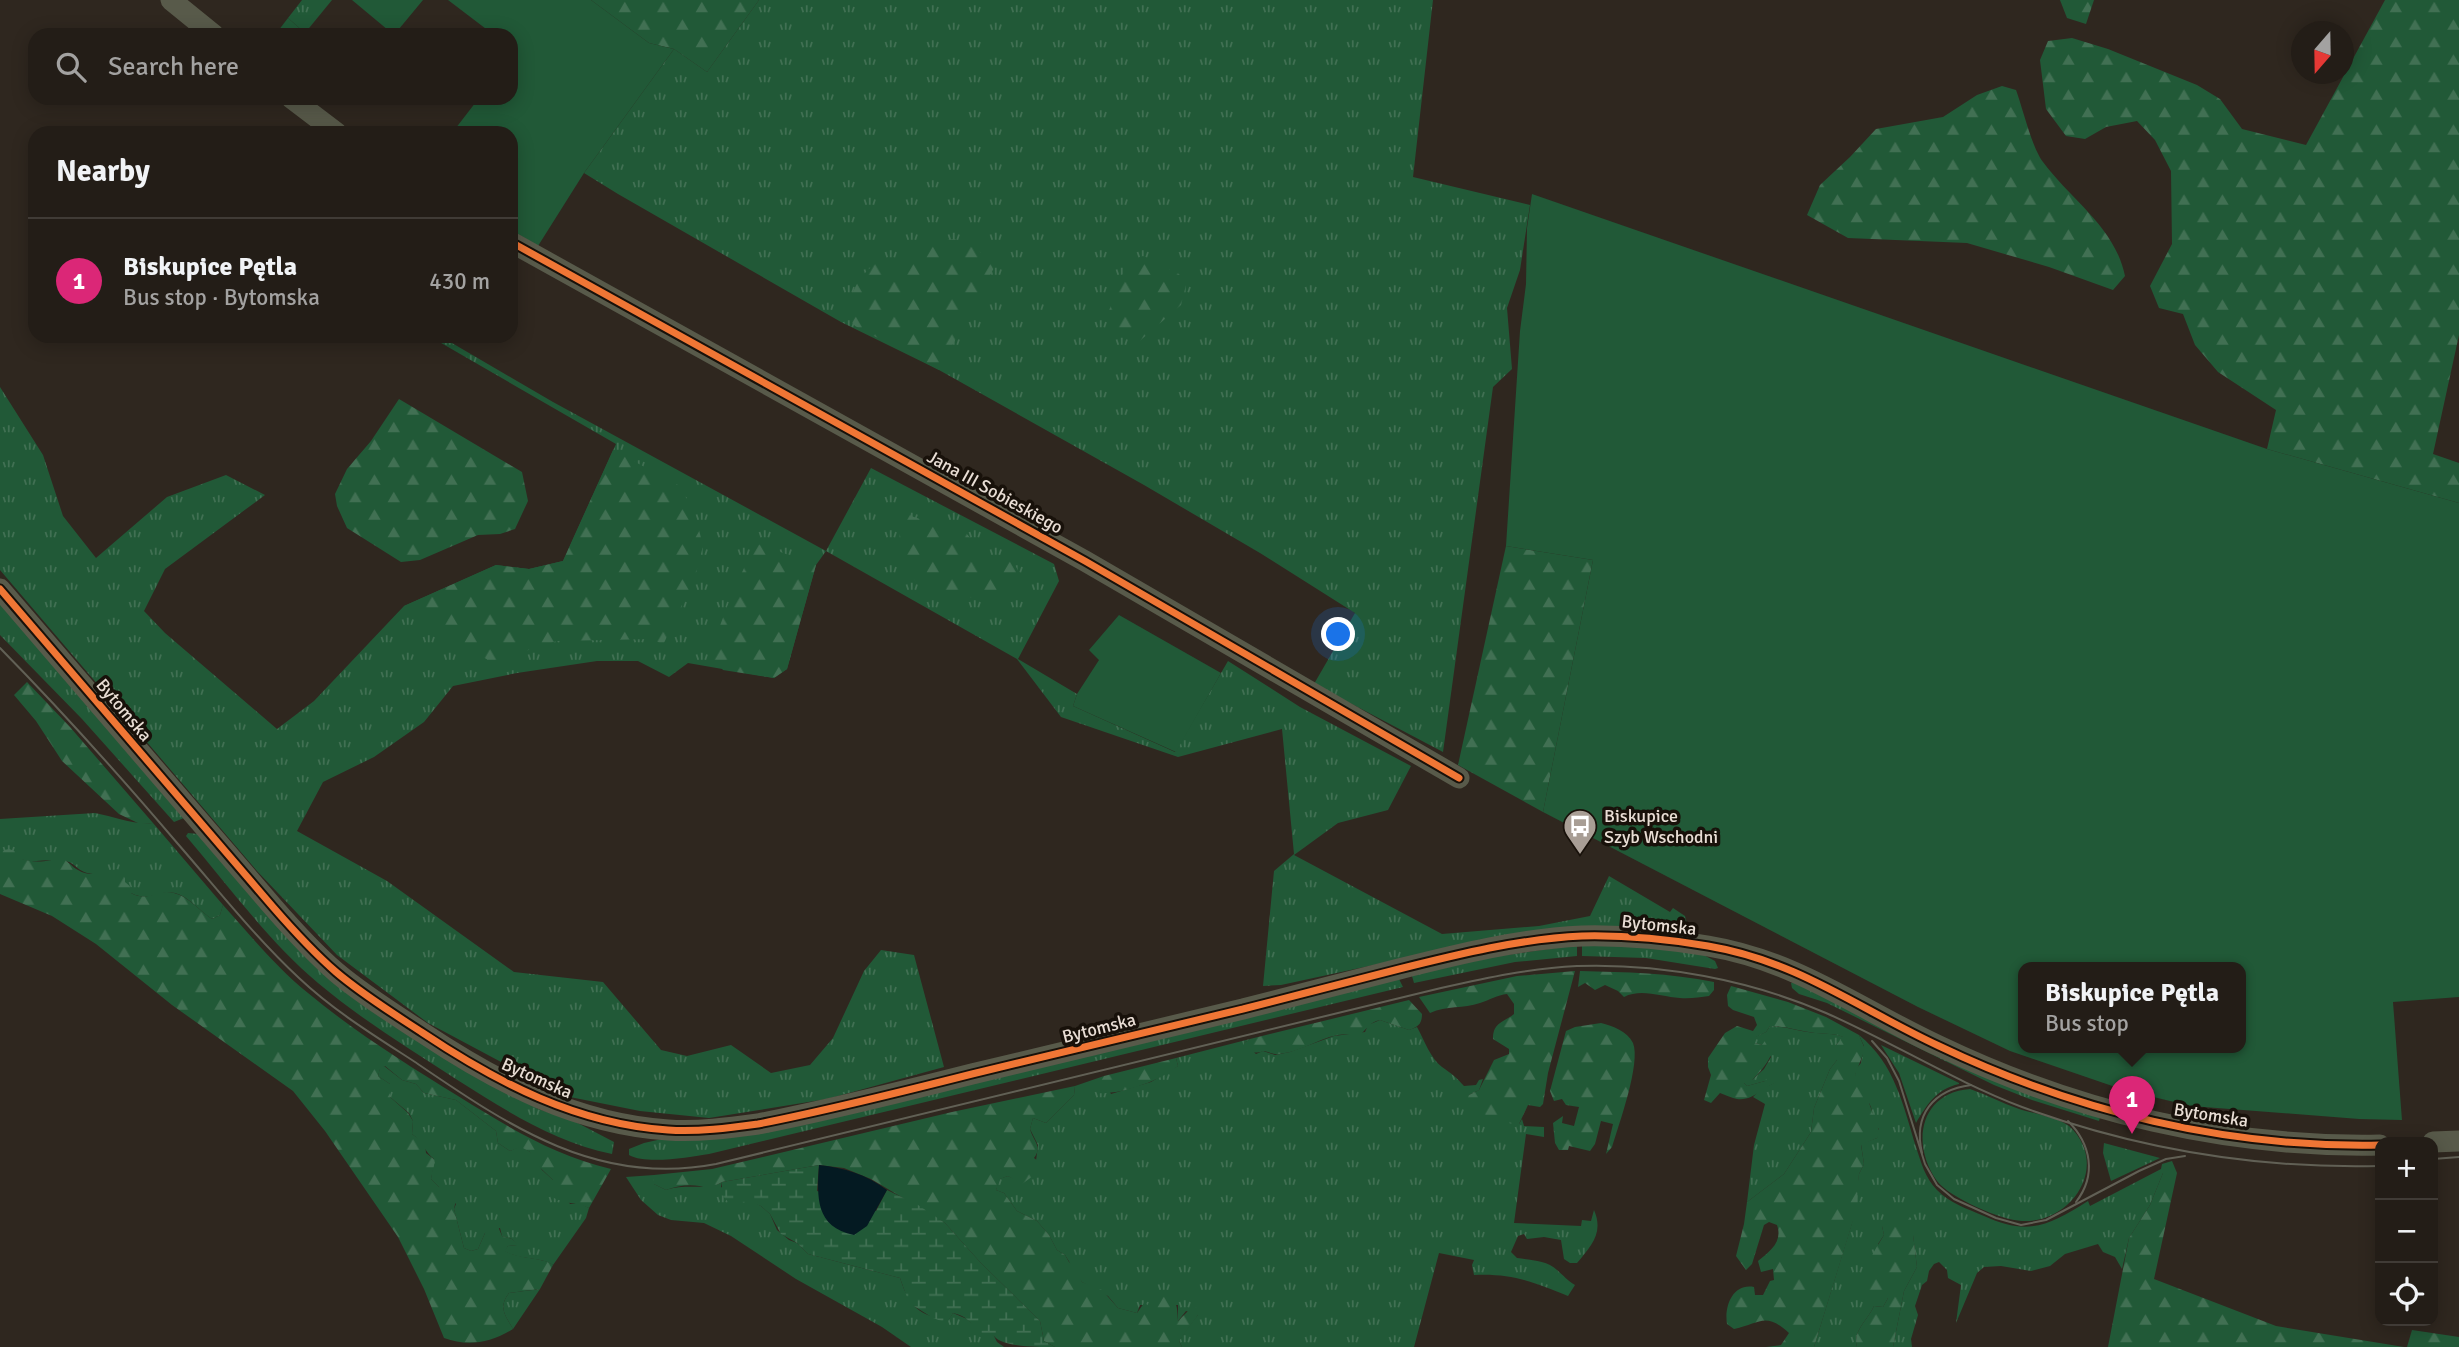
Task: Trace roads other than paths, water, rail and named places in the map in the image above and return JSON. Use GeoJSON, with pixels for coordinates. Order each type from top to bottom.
{"type":"FeatureCollection","features":[{"type":"Feature","properties":{"kind":"street"},"geometry":{"type":"LineString","coordinates":[[171,0],[205,28]]}},
{"type":"Feature","properties":{"kind":"street"},"geometry":{"type":"LineString","coordinates":[[300,105],[328,126]]}},
{"type":"Feature","properties":{"kind":"street","name":"Jana III Sobieskiego"},"geometry":{"type":"LineString","coordinates":[[518,246],[1086,561],[1459,778]]}},
{"type":"Feature","properties":{"kind":"street","name":"Bytomska"},"geometry":{"type":"LineString","coordinates":[[0,589],[301,939],[336,972],[446,1048],[504,1083],[559,1107],[603,1120],[668,1130],[758,1124],[1199,1020],[1461,954],[1530,941],[1606,936],[1710,946],[1776,963],[1826,985],[1971,1062],[2043,1090],[2109,1111],[2157,1123],[2294,1143],[2375,1144]]}},
{"type":"Feature","properties":{"kind":"street"},"geometry":{"type":"LineString","coordinates":[[2438,1142],[2459,1140]]}},
{"type":"Feature","properties":{"kind":"water"},"geometry":{"type":"Polygon","coordinates":[[[819,1165],[854,1173],[887,1190],[867,1226],[854,1235],[841,1231],[825,1218],[819,1199],[819,1165]]]}},
{"type":"Feature","properties":{"kind":"tram line"},"geometry":{"type":"LineString","coordinates":[[0,648],[113,769],[252,930],[312,990],[355,1023],[485,1108],[556,1146],[593,1159],[632,1167],[673,1169],[716,1164],[1441,988],[1543,969],[1608,966],[1640,967],[1704,976],[1797,1001],[1851,1024],[1997,1097],[2065,1122],[2109,1134],[2154,1145],[2243,1160],[2375,1166]]}},
{"type":"Feature","properties":{"kind":"tram line"},"geometry":{"type":"LineString","coordinates":[[1872,1041],[1887,1058],[1899,1081],[1925,1164],[1937,1185],[1954,1199],[1996,1218],[2021,1225],[2046,1220],[2139,1171],[2166,1159],[2185,1156]]}},
{"type":"Feature","properties":{"kind":"tram line"},"geometry":{"type":"LineString","coordinates":[[1922,1153],[1921,1127],[1929,1107],[1946,1092],[1971,1085]]}},
{"type":"Feature","properties":{"kind":"tram line"},"geometry":{"type":"LineString","coordinates":[[2068,1121],[2082,1140],[2088,1160],[2087,1181],[2076,1202]]}},
{"type":"Feature","properties":{"kind":"tram line"},"geometry":{"type":"LineString","coordinates":[[2438,1159],[2459,1157]]}},
{"type":"Feature","properties":{"kind":"place","name":"Biskupice Szyb Wschodni"},"geometry":{"type":"Point","coordinates":[1580,856]}},
{"type":"Feature","properties":{"kind":"place","name":"Biskupice Pętla"},"geometry":{"type":"Point","coordinates":[2132,1134]}}]}
